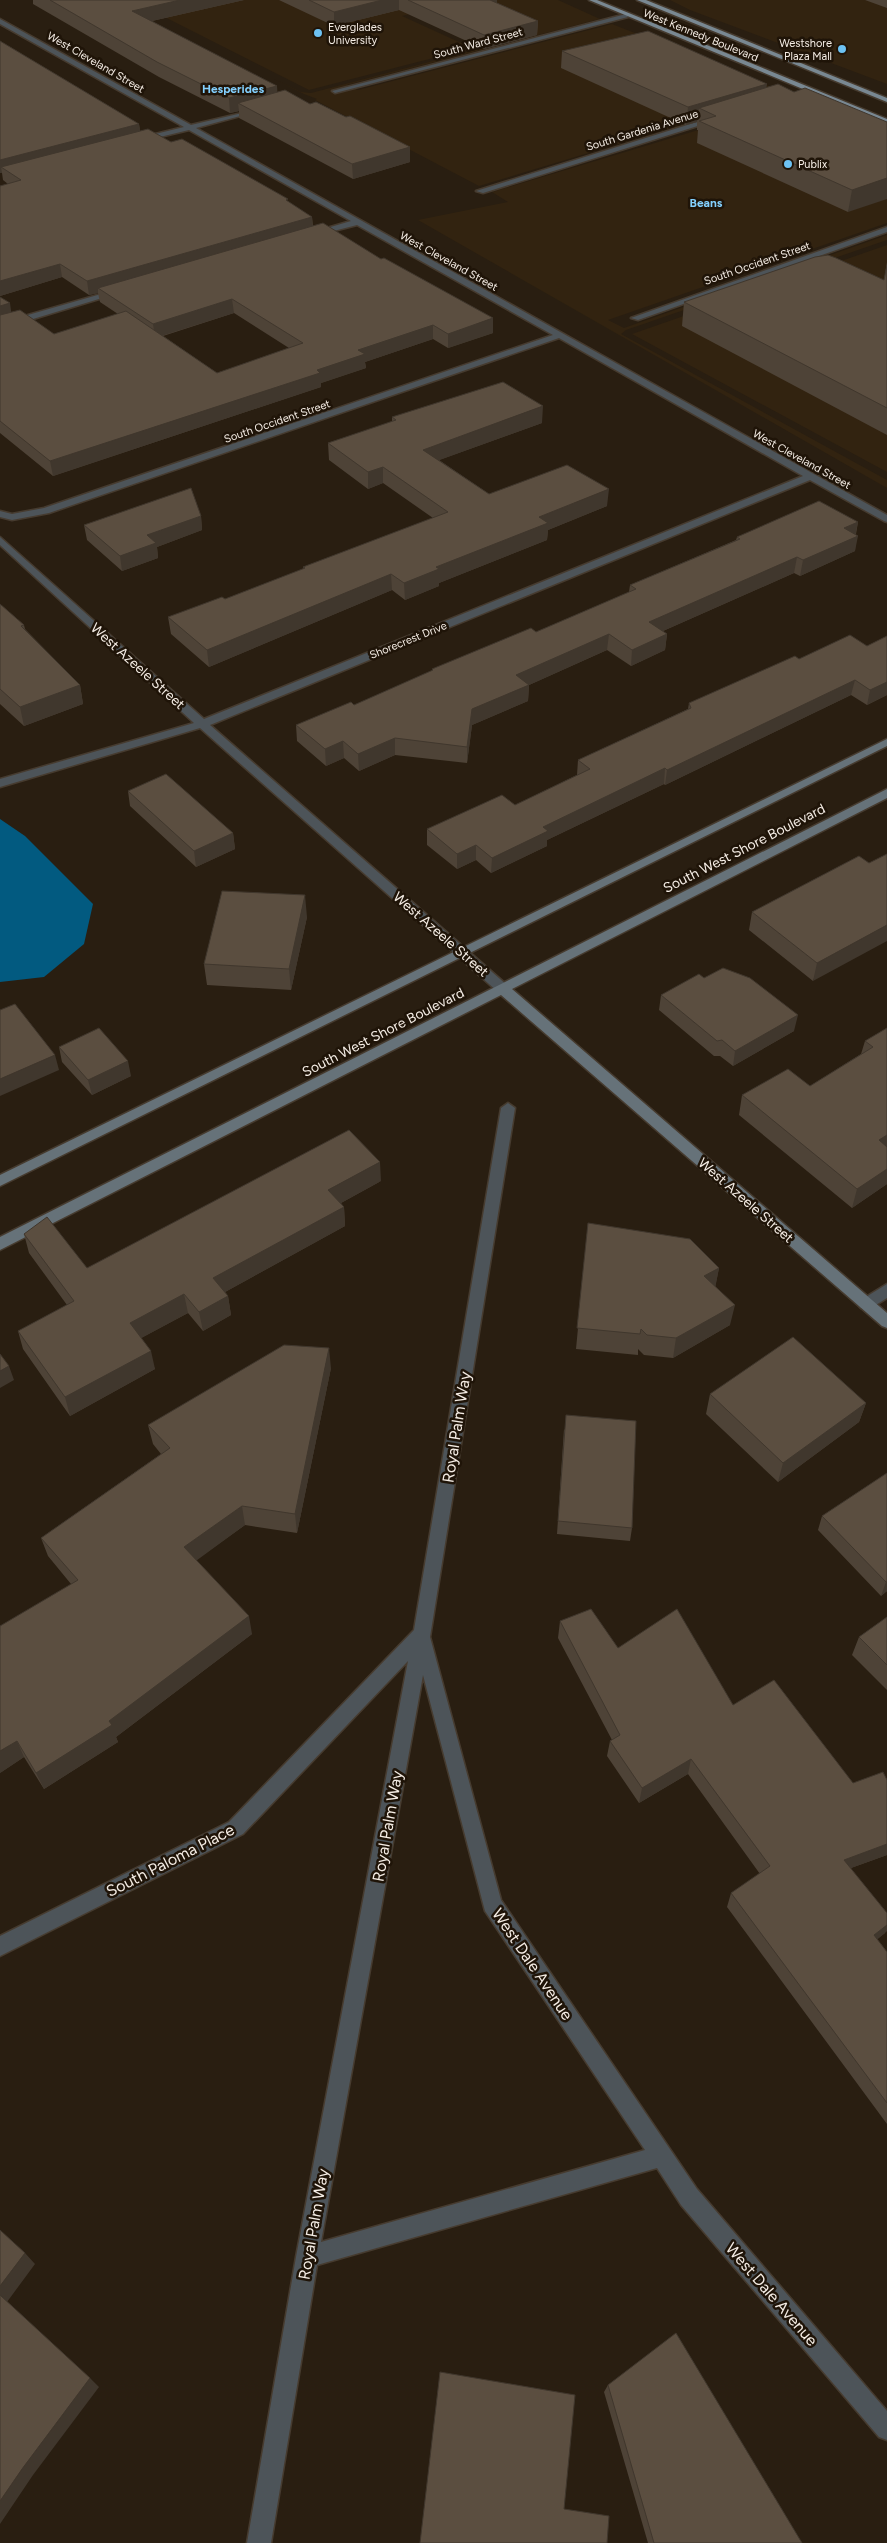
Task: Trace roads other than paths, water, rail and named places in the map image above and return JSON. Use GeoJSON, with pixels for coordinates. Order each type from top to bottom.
{"type":"FeatureCollection","features":[{"type":"Feature","properties":{"kind":"main road","name":"West Kennedy Boulevard"},"geometry":{"type":"LineString","coordinates":[[592,0],[626,16],[887,122]]}},
{"type":"Feature","properties":{"kind":"main road","name":"West Kennedy Boulevard"},"geometry":{"type":"LineString","coordinates":[[640,0],[887,100]]}},
{"type":"Feature","properties":{"kind":"main road"},"geometry":{"type":"LineString","coordinates":[[626,16],[658,18]]}},
{"type":"Feature","properties":{"kind":"main road"},"geometry":{"type":"LineString","coordinates":[[667,19],[696,23]]}},
{"type":"Feature","properties":{"kind":"main road"},"geometry":{"type":"LineString","coordinates":[[811,91],[843,82]]}},
{"type":"Feature","properties":{"kind":"street","name":"South Ward Street"},"geometry":{"type":"LineString","coordinates":[[335,91],[626,16]]}},
{"type":"Feature","properties":{"kind":"street","name":"West Cleveland Street"},"geometry":{"type":"LineString","coordinates":[[0,21],[887,520]]}},
{"type":"Feature","properties":{"kind":"street"},"geometry":{"type":"LineString","coordinates":[[796,96],[811,91]]}},
{"type":"Feature","properties":{"kind":"street"},"geometry":{"type":"LineString","coordinates":[[132,142],[266,108]]}},
{"type":"Feature","properties":{"kind":"street","name":"South Gardenia Avenue"},"geometry":{"type":"LineString","coordinates":[[480,191],[729,116]]}},
{"type":"Feature","properties":{"kind":"street"},"geometry":{"type":"LineString","coordinates":[[301,238],[357,222]]}},
{"type":"Feature","properties":{"kind":"street","name":"South Occident Street"},"geometry":{"type":"LineString","coordinates":[[634,318],[887,229]]}},
{"type":"Feature","properties":{"kind":"street"},"geometry":{"type":"LineString","coordinates":[[0,326],[132,288]]}},
{"type":"Feature","properties":{"kind":"street","name":"South Occident Street"},"geometry":{"type":"LineString","coordinates":[[0,514],[12,517],[46,511],[558,336]]}},
{"type":"Feature","properties":{"kind":"street","name":"Shorecrest Drive"},"geometry":{"type":"LineString","coordinates":[[0,783],[202,724],[810,476]]}},
{"type":"Feature","properties":{"kind":"street","name":"West Azeele Street"},"geometry":{"type":"LineString","coordinates":[[0,540],[202,724],[503,989],[887,1322]]}},
{"type":"Feature","properties":{"kind":"street"},"geometry":{"type":"LineString","coordinates":[[0,1181],[887,742]]}},
{"type":"Feature","properties":{"kind":"street","name":"South West Shore Boulevard"},"geometry":{"type":"LineString","coordinates":[[0,1244],[887,793]]}},
{"type":"Feature","properties":{"kind":"street","name":"Royal Palm Way"},"geometry":{"type":"LineString","coordinates":[[259,2543],[307,2257],[422,1634],[508,1108]]}},
{"type":"Feature","properties":{"kind":"street"},"geometry":{"type":"LineString","coordinates":[[866,1304],[887,1290]]}},
{"type":"Feature","properties":{"kind":"street","name":"South Paloma Place"},"geometry":{"type":"LineString","coordinates":[[0,1946],[236,1828],[422,1634]]}},
{"type":"Feature","properties":{"kind":"street","name":"West Dale Avenue"},"geometry":{"type":"LineString","coordinates":[[422,1634],[492,1904],[689,2197],[887,2429]]}},
{"type":"Feature","properties":{"kind":"street"},"geometry":{"type":"LineString","coordinates":[[307,2257],[661,2156]]}},
{"type":"Feature","properties":{"kind":"water"},"geometry":{"type":"Polygon","coordinates":[[[0,819],[25,836],[93,904],[84,944],[44,977],[0,982],[0,819]]]}},
{"type":"Feature","properties":{"kind":"place","name":"Everglades University"},"geometry":{"type":"Point","coordinates":[318,33]}},
{"type":"Feature","properties":{"kind":"place","name":"Westshore Plaza Mall"},"geometry":{"type":"Point","coordinates":[842,49]}},
{"type":"Feature","properties":{"kind":"place","name":"Publix"},"geometry":{"type":"Point","coordinates":[788,164]}},
{"type":"Feature","properties":{"kind":"district","name":"Hesperides"},"geometry":{"type":"Point","coordinates":[233,89]}},
{"type":"Feature","properties":{"kind":"district","name":"Beans"},"geometry":{"type":"Point","coordinates":[706,203]}}]}
